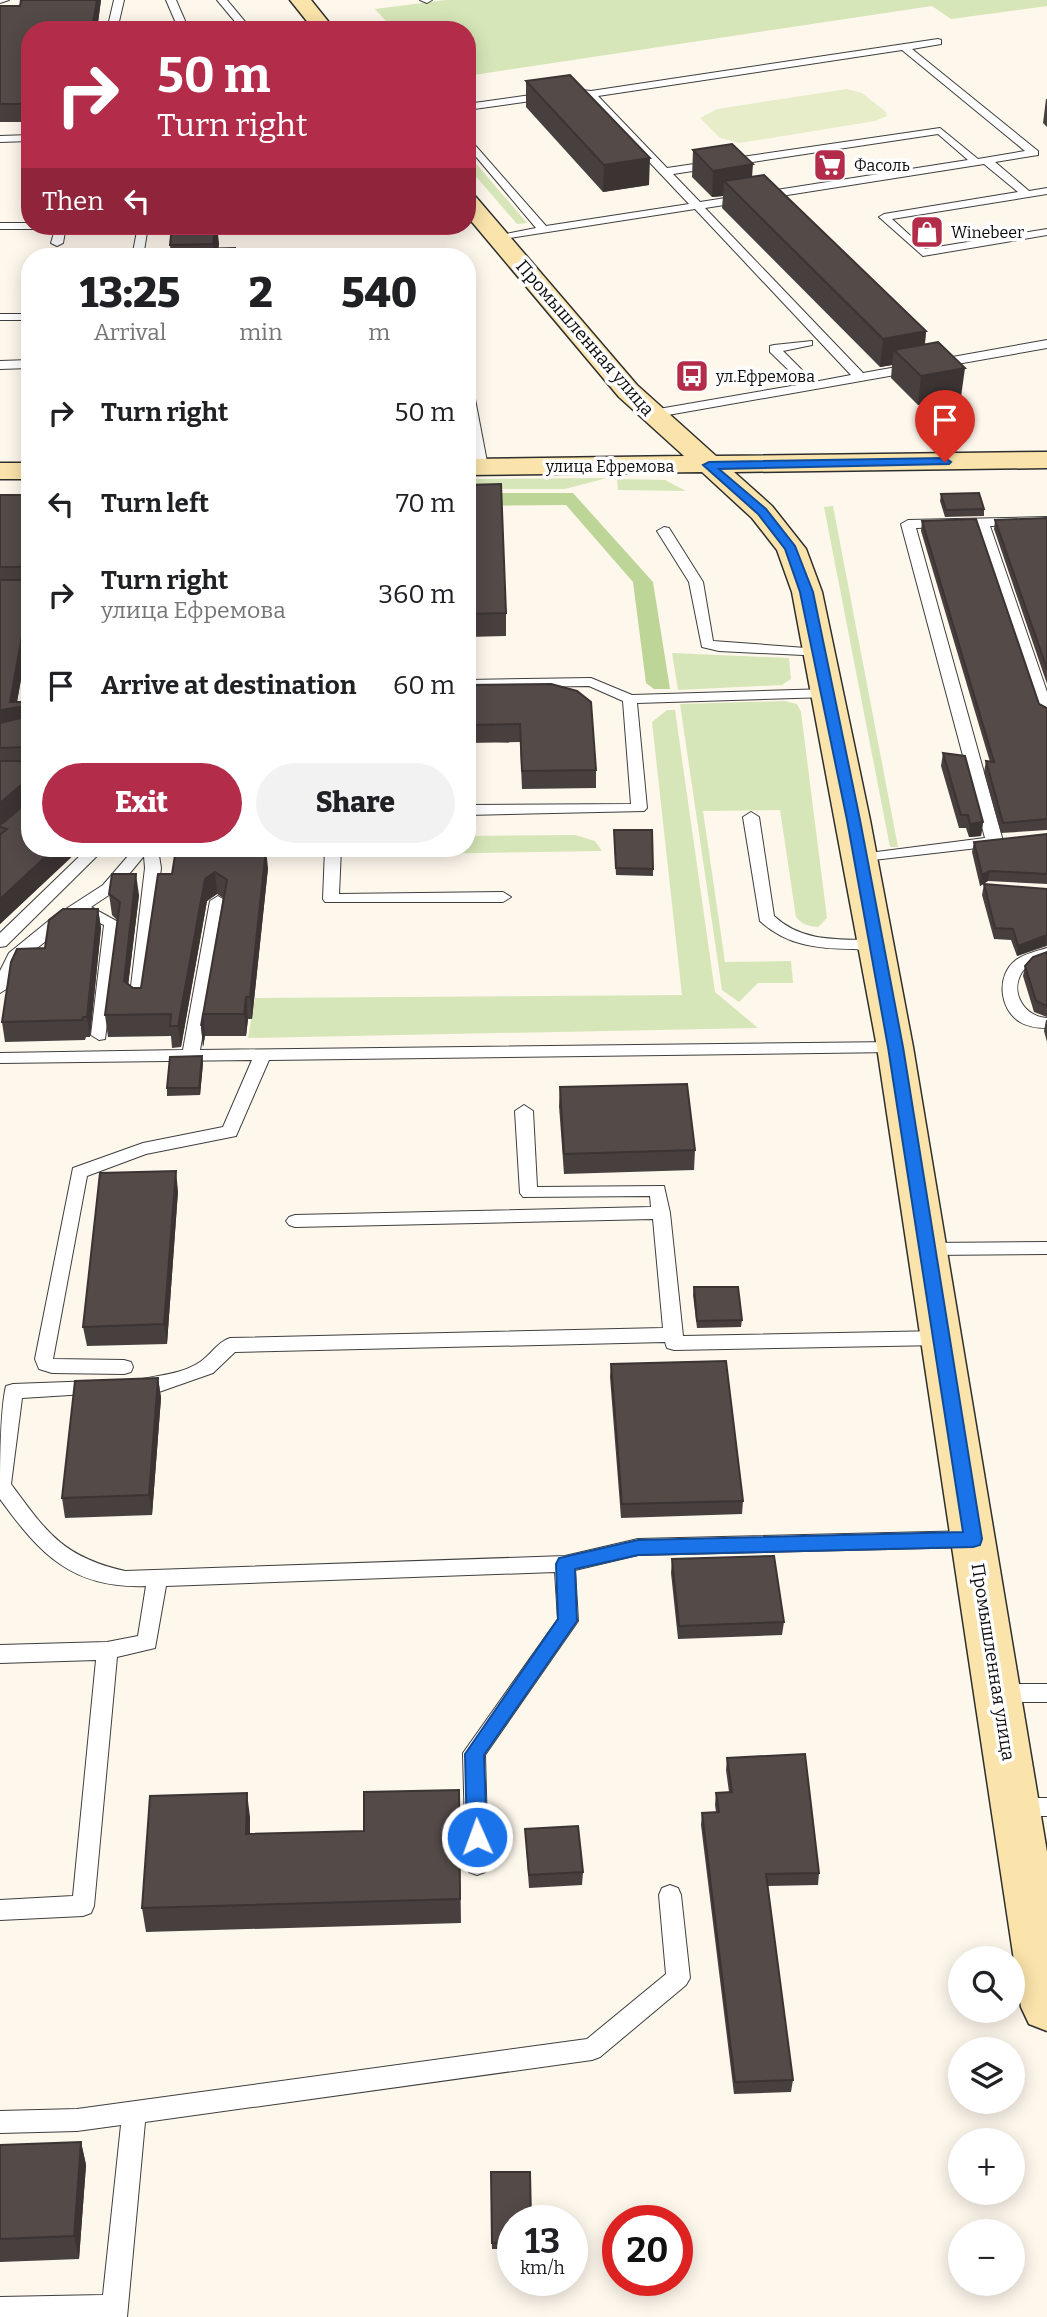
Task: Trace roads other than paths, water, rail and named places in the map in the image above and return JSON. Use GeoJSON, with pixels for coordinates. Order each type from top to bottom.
{"type":"FeatureCollection","features":[{"type":"Feature","properties":{"kind":"street"},"geometry":{"type":"LineString","coordinates":[[300,0],[318,21]]}},
{"type":"Feature","properties":{"kind":"street","name":"Промышленная улица"},"geometry":{"type":"LineString","coordinates":[[476,211],[606,367],[651,414],[762,512],[791,549],[807,592],[861,859],[895,1047],[998,1693],[1031,1807],[1047,2007]]}},
{"type":"Feature","properties":{"kind":"street","name":"улица Ефремова"},"geometry":{"type":"LineString","coordinates":[[476,467],[1047,460]]}},
{"type":"Feature","properties":{"kind":"street"},"geometry":{"type":"LineString","coordinates":[[0,471],[21,471]]}},
{"type":"Feature","properties":{"kind":"lane"},"geometry":{"type":"LineString","coordinates":[[114,21],[119,0]]}},
{"type":"Feature","properties":{"kind":"lane"},"geometry":{"type":"LineString","coordinates":[[171,0],[180,21]]}},
{"type":"Feature","properties":{"kind":"lane"},"geometry":{"type":"LineString","coordinates":[[222,0],[240,21]]}},
{"type":"Feature","properties":{"kind":"lane"},"geometry":{"type":"LineString","coordinates":[[476,106],[573,92],[591,94],[938,42]]}},
{"type":"Feature","properties":{"kind":"lane"},"geometry":{"type":"LineString","coordinates":[[904,47],[1035,154]]}},
{"type":"Feature","properties":{"kind":"lane"},"geometry":{"type":"LineString","coordinates":[[591,94],[859,376]]}},
{"type":"Feature","properties":{"kind":"lane"},"geometry":{"type":"LineString","coordinates":[[664,172],[940,131],[1027,194]]}},
{"type":"Feature","properties":{"kind":"lane"},"geometry":{"type":"LineString","coordinates":[[0,139],[21,138]]}},
{"type":"Feature","properties":{"kind":"lane"},"geometry":{"type":"LineString","coordinates":[[498,237],[1035,154],[1047,148]]}},
{"type":"Feature","properties":{"kind":"lane"},"geometry":{"type":"LineString","coordinates":[[476,150],[544,230]]}},
{"type":"Feature","properties":{"kind":"lane"},"geometry":{"type":"LineString","coordinates":[[1047,191],[884,217],[923,253],[1047,232]]}},
{"type":"Feature","properties":{"kind":"lane"},"geometry":{"type":"LineString","coordinates":[[0,226],[21,226]]}},
{"type":"Feature","properties":{"kind":"lane"},"geometry":{"type":"LineString","coordinates":[[57,243],[59,235]]}},
{"type":"Feature","properties":{"kind":"lane"},"geometry":{"type":"LineString","coordinates":[[0,317],[21,317]]}},
{"type":"Feature","properties":{"kind":"lane"},"geometry":{"type":"LineString","coordinates":[[808,343],[774,349],[811,385]]}},
{"type":"Feature","properties":{"kind":"lane"},"geometry":{"type":"LineString","coordinates":[[651,414],[1047,344]]}},
{"type":"Feature","properties":{"kind":"lane"},"geometry":{"type":"LineString","coordinates":[[0,365],[21,364]]}},
{"type":"Feature","properties":{"kind":"lane"},"geometry":{"type":"LineString","coordinates":[[861,859],[1000,841],[908,524],[1047,521]]}},
{"type":"Feature","properties":{"kind":"lane"},"geometry":{"type":"LineString","coordinates":[[982,522],[1047,713]]}},
{"type":"Feature","properties":{"kind":"lane"},"geometry":{"type":"LineString","coordinates":[[664,531],[696,582],[707,643],[719,647],[819,653]]}},
{"type":"Feature","properties":{"kind":"lane"},"geometry":{"type":"LineString","coordinates":[[476,684],[591,682],[630,699],[828,693]]}},
{"type":"Feature","properties":{"kind":"lane"},"geometry":{"type":"LineString","coordinates":[[476,810],[639,808],[630,699]]}},
{"type":"Feature","properties":{"kind":"lane"},"geometry":{"type":"LineString","coordinates":[[751,817],[766,918],[777,931],[796,940],[876,945]]}},
{"type":"Feature","properties":{"kind":"lane"},"geometry":{"type":"LineString","coordinates":[[0,942],[88,857]]}},
{"type":"Feature","properties":{"kind":"lane"},"geometry":{"type":"LineString","coordinates":[[0,988],[15,957],[58,921],[109,888],[135,857]]}},
{"type":"Feature","properties":{"kind":"lane"},"geometry":{"type":"LineString","coordinates":[[137,1003],[153,868],[152,857]]}},
{"type":"Feature","properties":{"kind":"lane"},"geometry":{"type":"LineString","coordinates":[[333,857],[331,900],[503,897]]}},
{"type":"Feature","properties":{"kind":"lane"},"geometry":{"type":"LineString","coordinates":[[191,1054],[218,901]]}},
{"type":"Feature","properties":{"kind":"lane"},"geometry":{"type":"LineString","coordinates":[[79,907],[113,923],[99,1035]]}},
{"type":"Feature","properties":{"kind":"lane"},"geometry":{"type":"LineString","coordinates":[[1047,953],[1023,961],[1014,970],[1009,991],[1014,1006],[1024,1017],[1047,1023]]}},
{"type":"Feature","properties":{"kind":"lane"},"geometry":{"type":"LineString","coordinates":[[0,1058],[895,1047]]}},
{"type":"Feature","properties":{"kind":"lane"},"geometry":{"type":"LineString","coordinates":[[124,1367],[52,1366],[46,1364],[44,1359],[79,1172],[143,1149],[230,1132],[264,1053]]}},
{"type":"Feature","properties":{"kind":"lane"},"geometry":{"type":"LineString","coordinates":[[524,1111],[529,1193],[658,1190],[674,1343],[941,1338]]}},
{"type":"Feature","properties":{"kind":"lane"},"geometry":{"type":"LineString","coordinates":[[295,1221],[660,1213]]}},
{"type":"Feature","properties":{"kind":"lane"},"geometry":{"type":"LineString","coordinates":[[927,1249],[1047,1248]]}},
{"type":"Feature","properties":{"kind":"lane"},"geometry":{"type":"LineString","coordinates":[[673,1335],[230,1345],[206,1368],[156,1387],[13,1391],[4,1435],[1,1485],[43,1542],[74,1566],[124,1579],[565,1564],[638,1548],[973,1539]]}},
{"type":"Feature","properties":{"kind":"lane"},"geometry":{"type":"LineString","coordinates":[[477,1865],[474,1754],[568,1621],[565,1564]]}},
{"type":"Feature","properties":{"kind":"lane"},"geometry":{"type":"LineString","coordinates":[[0,1654],[107,1651],[148,1642],[157,1578]]}},
{"type":"Feature","properties":{"kind":"lane"},"geometry":{"type":"LineString","coordinates":[[0,1910],[83,1906],[107,1651]]}},
{"type":"Feature","properties":{"kind":"lane"},"geometry":{"type":"LineString","coordinates":[[998,1693],[1047,1693]]}},
{"type":"Feature","properties":{"kind":"lane"},"geometry":{"type":"LineString","coordinates":[[0,2122],[77,2120],[592,2049],[678,1978],[670,1895]]}},
{"type":"Feature","properties":{"kind":"lane"},"geometry":{"type":"LineString","coordinates":[[0,2310],[115,2312],[134,2112]]}},
{"type":"Feature","properties":{"kind":"place","name":"Фасоль"},"geometry":{"type":"Point","coordinates":[830,165]}},
{"type":"Feature","properties":{"kind":"place","name":"Winebeer"},"geometry":{"type":"Point","coordinates":[927,232]}},
{"type":"Feature","properties":{"kind":"place","name":"ул.Ефремова"},"geometry":{"type":"Point","coordinates":[692,376]}}]}
